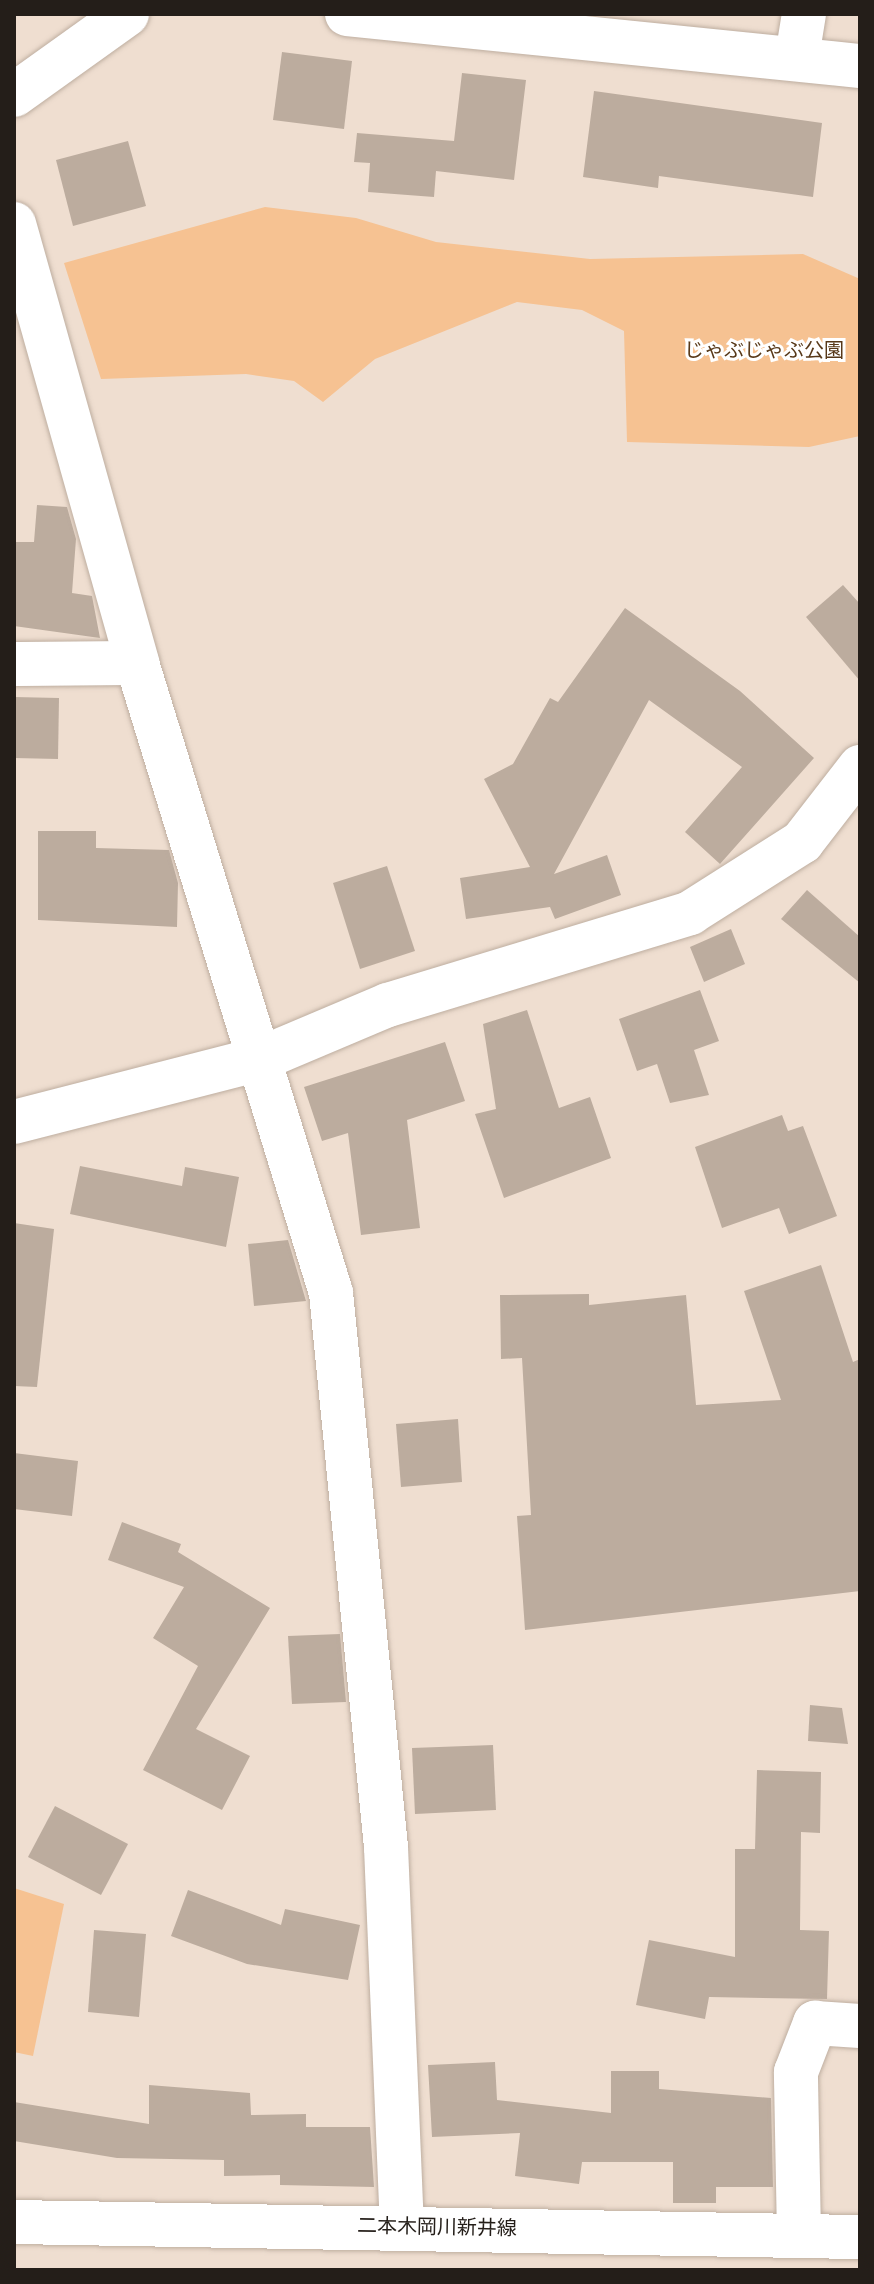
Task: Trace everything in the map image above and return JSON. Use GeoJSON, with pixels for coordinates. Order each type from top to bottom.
{"type":"FeatureCollection","features":[{"type":"Feature","properties":{"kind":"street"},"geometry":{"type":"LineString","coordinates":[[14,95],[127,14]]}},
{"type":"Feature","properties":{"kind":"street"},"geometry":{"type":"LineString","coordinates":[[347,14],[556,25],[860,66]]}},
{"type":"Feature","properties":{"kind":"street"},"geometry":{"type":"LineString","coordinates":[[797,57],[804,14]]}},
{"type":"Feature","properties":{"kind":"street"},"geometry":{"type":"LineString","coordinates":[[14,224],[137,663],[331,1293],[386,1847],[402,2225]]}},
{"type":"Feature","properties":{"kind":"street"},"geometry":{"type":"LineString","coordinates":[[14,664],[137,663]]}},
{"type":"Feature","properties":{"kind":"street"},"geometry":{"type":"LineString","coordinates":[[14,1122],[260,1059],[388,1005],[690,913],[802,842],[860,767]]}},
{"type":"Feature","properties":{"kind":"street"},"geometry":{"type":"LineString","coordinates":[[799,2235],[796,2072],[815,2023],[860,2026]]}},
{"type":"Feature","properties":{"kind":"street","name":"二本木岡川新井線"},"geometry":{"type":"LineString","coordinates":[[14,2222],[402,2225],[860,2237]]}},
{"type":"Feature","properties":{"kind":"green space","name":"じゃぶじゃぶ公園"},"geometry":{"type":"Polygon","coordinates":[[[265,207],[356,218],[436,242],[590,259],[803,254],[860,279],[860,436],[809,447],[627,442],[624,331],[582,310],[517,302],[375,359],[323,402],[294,381],[246,374],[101,379],[64,263],[265,207]]]}},
{"type":"Feature","properties":{"kind":"green space"},"geometry":{"type":"Polygon","coordinates":[[[14,1888],[64,1904],[33,2056],[14,2052],[14,1888]]]}},
{"type":"Feature","properties":{"kind":"building"},"geometry":{"type":"Polygon","coordinates":[[[282,52],[352,61],[344,129],[273,120],[282,52]]]}},
{"type":"Feature","properties":{"kind":"building"},"geometry":{"type":"Polygon","coordinates":[[[462,73],[526,80],[514,180],[436,171],[434,197],[368,192],[370,163],[354,162],[357,133],[454,141],[462,73]]]}},
{"type":"Feature","properties":{"kind":"building"},"geometry":{"type":"Polygon","coordinates":[[[594,91],[822,123],[813,197],[659,176],[658,188],[583,177],[594,91]]]}},
{"type":"Feature","properties":{"kind":"building"},"geometry":{"type":"Polygon","coordinates":[[[128,141],[146,206],[73,226],[56,160],[128,141]]]}},
{"type":"Feature","properties":{"kind":"building"},"geometry":{"type":"Polygon","coordinates":[[[37,505],[67,507],[76,539],[72,593],[92,596],[100,638],[14,626],[14,542],[34,542],[37,505]]]}},
{"type":"Feature","properties":{"kind":"building"},"geometry":{"type":"Polygon","coordinates":[[[843,585],[860,604],[860,681],[806,617],[843,585]]]}},
{"type":"Feature","properties":{"kind":"building"},"geometry":{"type":"Polygon","coordinates":[[[625,608],[740,691],[814,758],[720,864],[685,832],[742,767],[649,700],[554,874],[607,855],[621,895],[555,919],[550,907],[466,919],[460,878],[530,867],[484,779],[513,764],[550,698],[558,702],[625,608]]]}},
{"type":"Feature","properties":{"kind":"building"},"geometry":{"type":"Polygon","coordinates":[[[14,697],[59,698],[58,759],[14,758],[14,697]]]}},
{"type":"Feature","properties":{"kind":"building"},"geometry":{"type":"Polygon","coordinates":[[[38,831],[96,831],[96,848],[169,850],[178,883],[177,927],[38,920],[38,831]]]}},
{"type":"Feature","properties":{"kind":"building"},"geometry":{"type":"Polygon","coordinates":[[[387,866],[415,951],[360,969],[333,883],[387,866]]]}},
{"type":"Feature","properties":{"kind":"building"},"geometry":{"type":"Polygon","coordinates":[[[807,890],[860,937],[860,983],[781,919],[807,890]]]}},
{"type":"Feature","properties":{"kind":"building"},"geometry":{"type":"Polygon","coordinates":[[[731,929],[745,964],[704,982],[690,947],[731,929]]]}},
{"type":"Feature","properties":{"kind":"building"},"geometry":{"type":"Polygon","coordinates":[[[700,990],[719,1041],[694,1050],[709,1095],[670,1103],[657,1064],[637,1071],[619,1019],[700,990]]]}},
{"type":"Feature","properties":{"kind":"building"},"geometry":{"type":"Polygon","coordinates":[[[527,1010],[559,1108],[590,1097],[611,1158],[504,1198],[475,1114],[496,1109],[483,1024],[527,1010]]]}},
{"type":"Feature","properties":{"kind":"building"},"geometry":{"type":"Polygon","coordinates":[[[445,1042],[465,1101],[407,1120],[420,1228],[361,1235],[348,1133],[322,1141],[304,1087],[445,1042]]]}},
{"type":"Feature","properties":{"kind":"building"},"geometry":{"type":"Polygon","coordinates":[[[782,1115],[788,1131],[803,1126],[837,1216],[789,1234],[779,1208],[722,1228],[695,1147],[782,1115]]]}},
{"type":"Feature","properties":{"kind":"building"},"geometry":{"type":"Polygon","coordinates":[[[80,1166],[182,1186],[185,1167],[239,1177],[226,1247],[70,1214],[80,1166]]]}},
{"type":"Feature","properties":{"kind":"building"},"geometry":{"type":"Polygon","coordinates":[[[14,1223],[54,1229],[37,1387],[14,1386],[14,1223]]]}},
{"type":"Feature","properties":{"kind":"building"},"geometry":{"type":"Polygon","coordinates":[[[288,1240],[306,1301],[254,1306],[248,1244],[288,1240]]]}},
{"type":"Feature","properties":{"kind":"building"},"geometry":{"type":"Polygon","coordinates":[[[821,1265],[853,1362],[860,1359],[860,1591],[525,1630],[517,1516],[531,1515],[522,1358],[501,1359],[500,1295],[589,1294],[589,1305],[686,1295],[696,1405],[781,1400],[744,1291],[821,1265]]]}},
{"type":"Feature","properties":{"kind":"building"},"geometry":{"type":"Polygon","coordinates":[[[458,1419],[462,1482],[401,1487],[396,1424],[458,1419]]]}},
{"type":"Feature","properties":{"kind":"building"},"geometry":{"type":"Polygon","coordinates":[[[14,1453],[78,1461],[72,1516],[14,1509],[14,1453]]]}},
{"type":"Feature","properties":{"kind":"building"},"geometry":{"type":"Polygon","coordinates":[[[122,1522],[181,1544],[178,1552],[270,1608],[196,1729],[250,1756],[222,1810],[143,1770],[198,1666],[153,1638],[184,1587],[108,1560],[122,1522]]]}},
{"type":"Feature","properties":{"kind":"building"},"geometry":{"type":"Polygon","coordinates":[[[340,1634],[346,1702],[292,1704],[288,1636],[340,1634]]]}},
{"type":"Feature","properties":{"kind":"building"},"geometry":{"type":"Polygon","coordinates":[[[810,1705],[842,1708],[848,1744],[808,1741],[810,1705]]]}},
{"type":"Feature","properties":{"kind":"building"},"geometry":{"type":"Polygon","coordinates":[[[493,1745],[496,1810],[415,1814],[412,1748],[493,1745]]]}},
{"type":"Feature","properties":{"kind":"building"},"geometry":{"type":"Polygon","coordinates":[[[757,1770],[821,1772],[820,1833],[801,1832],[800,1930],[829,1931],[827,1999],[709,1997],[705,2019],[636,2005],[649,1940],[735,1957],[735,1849],[755,1849],[757,1770]]]}},
{"type":"Feature","properties":{"kind":"building"},"geometry":{"type":"Polygon","coordinates":[[[55,1806],[128,1844],[101,1895],[28,1857],[55,1806]]]}},
{"type":"Feature","properties":{"kind":"building"},"geometry":{"type":"Polygon","coordinates":[[[188,1890],[281,1925],[285,1909],[360,1925],[348,1980],[247,1964],[171,1936],[188,1890]]]}},
{"type":"Feature","properties":{"kind":"building"},"geometry":{"type":"Polygon","coordinates":[[[94,1930],[146,1934],[139,2017],[88,2012],[94,1930]]]}},
{"type":"Feature","properties":{"kind":"building"},"geometry":{"type":"Polygon","coordinates":[[[495,2062],[497,2100],[611,2113],[611,2071],[659,2071],[659,2089],[771,2098],[773,2187],[716,2187],[716,2203],[673,2203],[673,2162],[582,2162],[579,2184],[515,2176],[520,2133],[432,2137],[428,2065],[495,2062]]]}},
{"type":"Feature","properties":{"kind":"building"},"geometry":{"type":"Polygon","coordinates":[[[149,2085],[250,2093],[251,2115],[306,2114],[306,2127],[370,2127],[374,2187],[280,2185],[280,2175],[224,2176],[224,2160],[117,2158],[14,2141],[14,2102],[149,2124],[149,2085]]]}}]}
